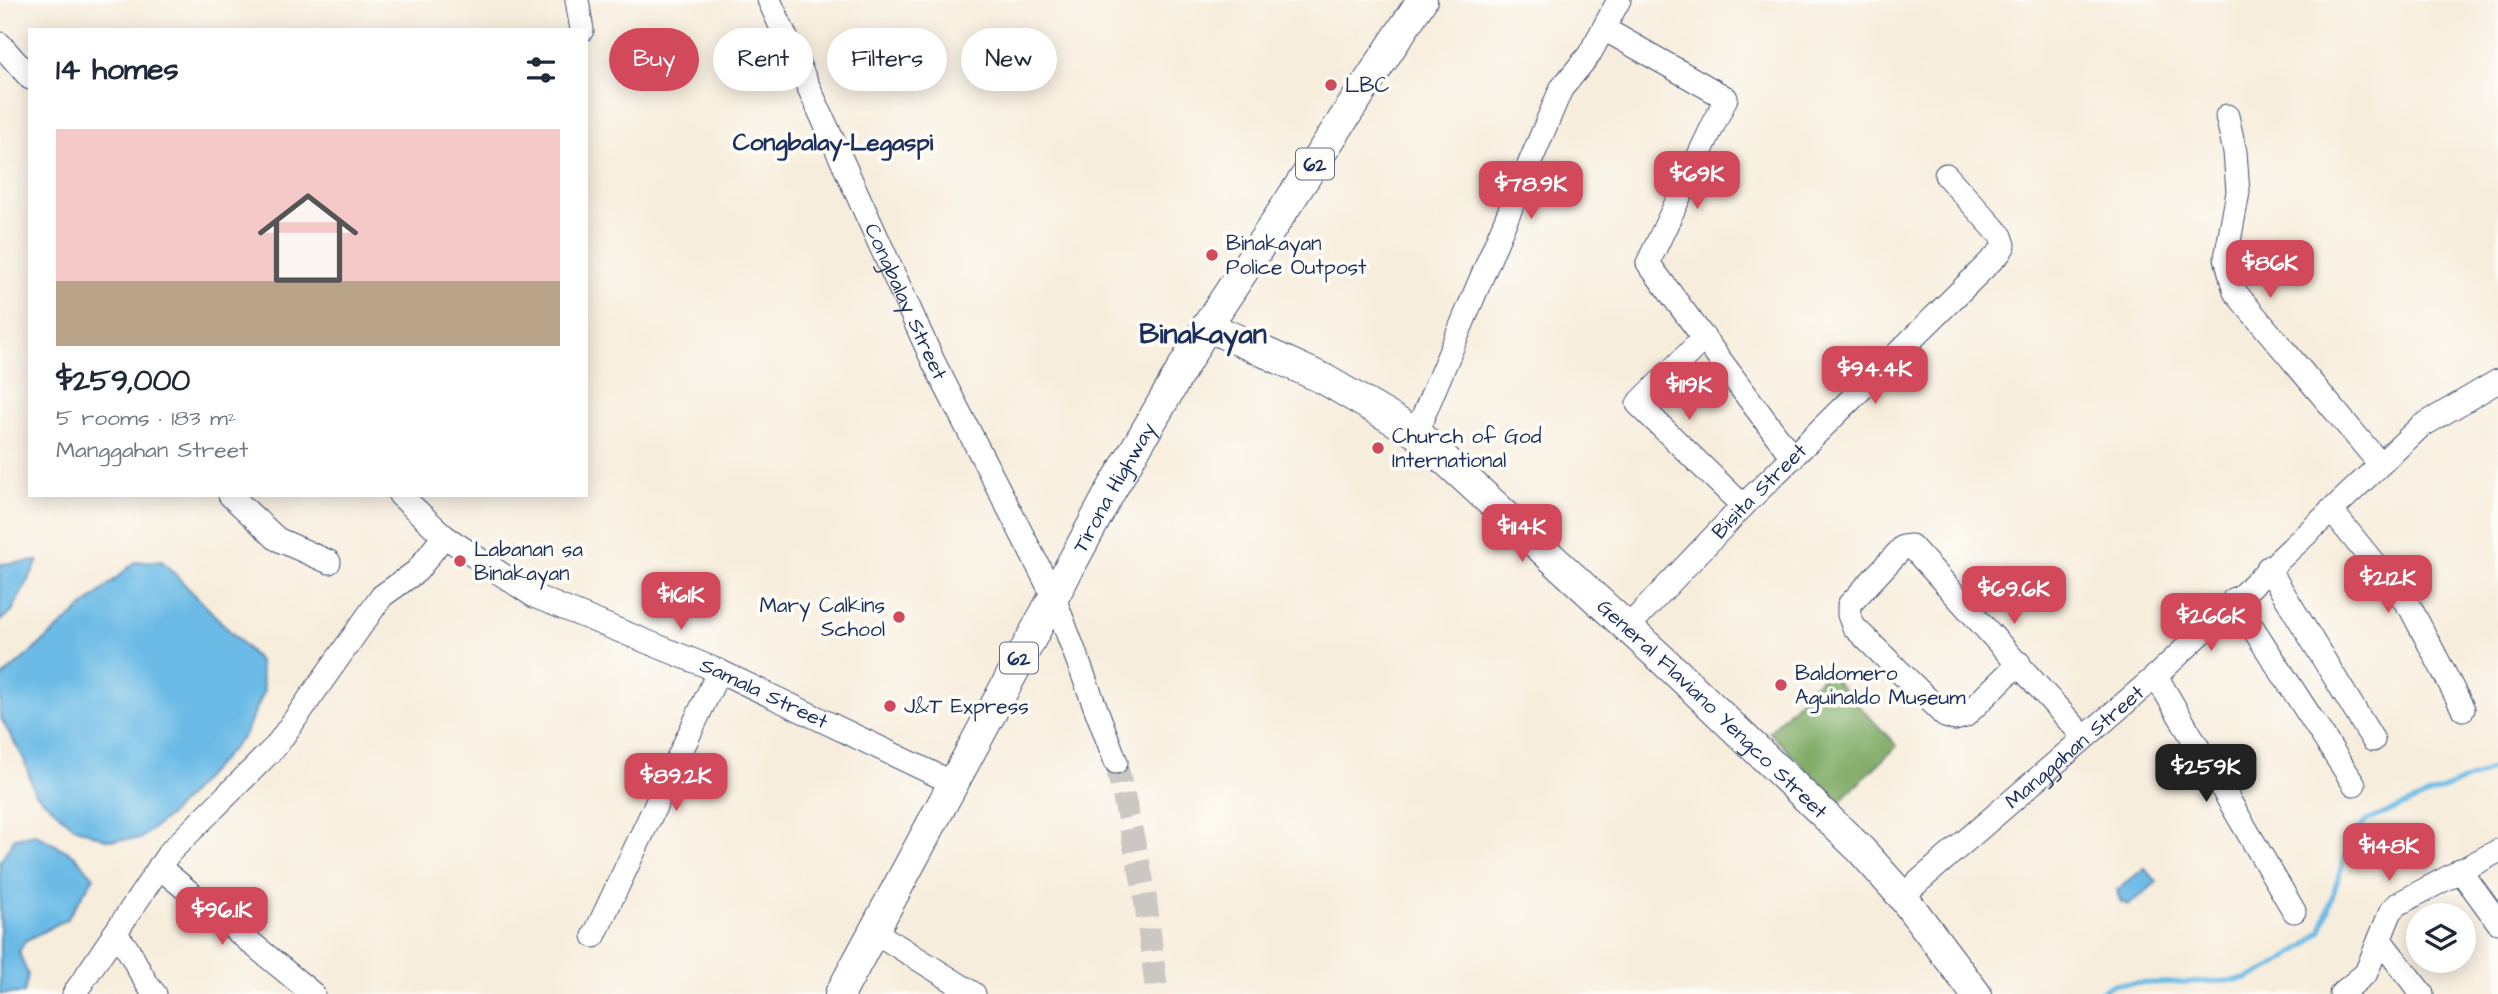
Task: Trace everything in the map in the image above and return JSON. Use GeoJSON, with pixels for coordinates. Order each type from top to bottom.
{"type":"FeatureCollection","features":[{"type":"Feature","properties":{"kind":"main road","name":"Tirona Highway"},"geometry":{"type":"LineString","coordinates":[[840,994],[1053,595],[1208,326],[1422,0]]}},
{"type":"Feature","properties":{"kind":"main road","name":"General Flaviano Yengco Street"},"geometry":{"type":"LineString","coordinates":[[1208,326],[1324,379],[1416,433],[1628,627],[1814,803],[1902,896],[1976,994]]}},
{"type":"Feature","properties":{"kind":"street"},"geometry":{"type":"LineString","coordinates":[[578,0],[582,28]]}},
{"type":"Feature","properties":{"kind":"street","name":"Congbalay Street"},"geometry":{"type":"LineString","coordinates":[[769,0],[933,361],[1053,595],[1116,762]]}},
{"type":"Feature","properties":{"kind":"street"},"geometry":{"type":"LineString","coordinates":[[1416,433],[1561,89],[1606,30],[1619,0]]}},
{"type":"Feature","properties":{"kind":"street"},"geometry":{"type":"LineString","coordinates":[[1606,30],[1726,98],[1647,262],[1793,458]]}},
{"type":"Feature","properties":{"kind":"street"},"geometry":{"type":"LineString","coordinates":[[0,44],[28,76]]}},
{"type":"Feature","properties":{"kind":"street"},"geometry":{"type":"LineString","coordinates":[[2227,116],[2235,152],[2238,192],[2226,258],[2235,292],[2379,464]]}},
{"type":"Feature","properties":{"kind":"street","name":"Bisita Street"},"geometry":{"type":"LineString","coordinates":[[1628,627],[1743,506],[2004,245],[2001,236],[1946,175]]}},
{"type":"Feature","properties":{"kind":"street"},"geometry":{"type":"LineString","coordinates":[[1704,338],[1638,404],[1743,506]]}},
{"type":"Feature","properties":{"kind":"street","name":"Manggahan Street"},"geometry":{"type":"LineString","coordinates":[[1902,896],[2083,736],[2156,676],[2234,599],[2420,427],[2498,381]]}},
{"type":"Feature","properties":{"kind":"street"},"geometry":{"type":"LineString","coordinates":[[232,497],[277,539],[330,562]]}},
{"type":"Feature","properties":{"kind":"street","name":"Samala Street"},"geometry":{"type":"LineString","coordinates":[[402,497],[444,536],[534,597],[719,671],[951,782]]}},
{"type":"Feature","properties":{"kind":"street"},"geometry":{"type":"LineString","coordinates":[[2331,510],[2411,609],[2463,709]]}},
{"type":"Feature","properties":{"kind":"street"},"geometry":{"type":"LineString","coordinates":[[74,994],[169,853],[276,746],[382,596],[416,571],[444,536]]}},
{"type":"Feature","properties":{"kind":"street"},"geometry":{"type":"LineString","coordinates":[[2019,663],[1965,716],[1955,719],[1945,716],[1854,627],[1849,606],[1907,545],[2019,663],[2083,736]]}},
{"type":"Feature","properties":{"kind":"street"},"geometry":{"type":"LineString","coordinates":[[2268,568],[2373,740]]}},
{"type":"Feature","properties":{"kind":"street"},"geometry":{"type":"LineString","coordinates":[[2234,599],[2354,784]]}},
{"type":"Feature","properties":{"kind":"street"},"geometry":{"type":"LineString","coordinates":[[594,936],[719,671]]}},
{"type":"Feature","properties":{"kind":"street"},"geometry":{"type":"LineString","coordinates":[[2156,676],[2294,911]]}},
{"type":"Feature","properties":{"kind":"street"},"geometry":{"type":"LineString","coordinates":[[2341,994],[2366,973],[2391,911],[2398,904],[2498,851]]}},
{"type":"Feature","properties":{"kind":"street"},"geometry":{"type":"LineString","coordinates":[[159,867],[313,994]]}},
{"type":"Feature","properties":{"kind":"street"},"geometry":{"type":"LineString","coordinates":[[2460,870],[2498,922]]}},
{"type":"Feature","properties":{"kind":"street"},"geometry":{"type":"LineString","coordinates":[[875,932],[974,994]]}},
{"type":"Feature","properties":{"kind":"street"},"geometry":{"type":"LineString","coordinates":[[114,934],[127,944],[143,982],[155,994]]}},
{"type":"Feature","properties":{"kind":"street"},"geometry":{"type":"LineString","coordinates":[[2380,940],[2422,994]]}},
{"type":"Feature","properties":{"kind":"green space"},"geometry":{"type":"Polygon","coordinates":[[[1827,672],[1897,746],[1839,802],[1769,732],[1827,672]]]}},
{"type":"Feature","properties":{"kind":"water"},"geometry":{"type":"Polygon","coordinates":[[[38,561],[12,611],[0,621],[0,564],[38,561]]]}},
{"type":"Feature","properties":{"kind":"water"},"geometry":{"type":"Polygon","coordinates":[[[162,561],[259,661],[264,692],[244,736],[171,814],[140,839],[108,840],[74,827],[34,792],[24,759],[0,717],[0,679],[135,562],[162,561]]]}},
{"type":"Feature","properties":{"kind":"water"},"geometry":{"type":"Polygon","coordinates":[[[35,834],[74,855],[94,877],[67,919],[25,941],[19,952],[28,975],[24,993],[0,994],[0,861],[15,838],[35,834]]]}},
{"type":"Feature","properties":{"kind":"water"},"geometry":{"type":"Polygon","coordinates":[[[2145,868],[2157,882],[2129,905],[2121,902],[2117,890],[2145,868]]]}},
{"type":"Feature","properties":{"kind":"waterway"},"geometry":{"type":"LineString","coordinates":[[2097,994],[2113,984],[2247,979],[2272,967],[2305,946],[2321,931],[2351,839],[2366,821],[2498,767]]}},
{"type":"Feature","properties":{"kind":"tunnel"},"geometry":{"type":"LineString","coordinates":[[1116,762],[1144,888],[1157,994]]}},
{"type":"Feature","properties":{"kind":"place","name":"LBC"},"geometry":{"type":"Point","coordinates":[1331,85]}},
{"type":"Feature","properties":{"kind":"place","name":"Binakayan Police Outpost"},"geometry":{"type":"Point","coordinates":[1212,255]}},
{"type":"Feature","properties":{"kind":"place","name":"Church of God International"},"geometry":{"type":"Point","coordinates":[1378,448]}},
{"type":"Feature","properties":{"kind":"place","name":"Labanan sa Binakayan"},"geometry":{"type":"Point","coordinates":[460,561]}},
{"type":"Feature","properties":{"kind":"place","name":"Mary Calkins School"},"geometry":{"type":"Point","coordinates":[899,617]}},
{"type":"Feature","properties":{"kind":"place","name":"Baldomero Aguinaldo Museum"},"geometry":{"type":"Point","coordinates":[1781,685]}},
{"type":"Feature","properties":{"kind":"place","name":"J&T Express"},"geometry":{"type":"Point","coordinates":[890,706]}},
{"type":"Feature","properties":{"kind":"district","name":"Congbalay-Legaspi"},"geometry":{"type":"Point","coordinates":[833,142]}},
{"type":"Feature","properties":{"kind":"district","name":"Binakayan"},"geometry":{"type":"Point","coordinates":[1203,333]}}]}
